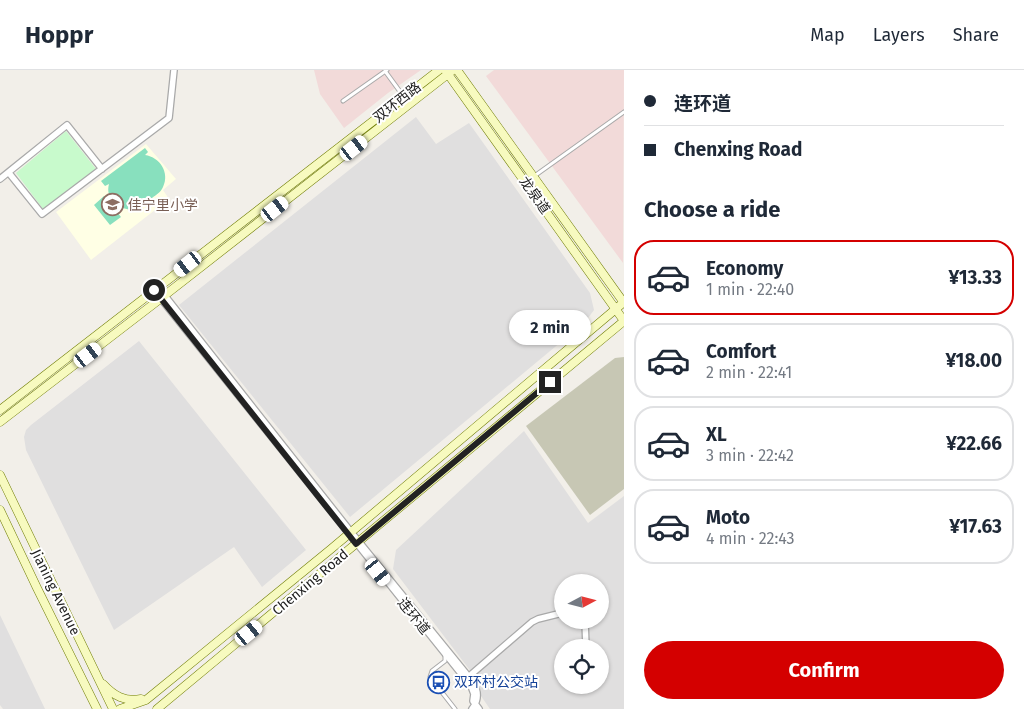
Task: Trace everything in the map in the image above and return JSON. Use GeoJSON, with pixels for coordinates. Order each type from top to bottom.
{"type":"FeatureCollection","features":[{"type":"Feature","properties":{"kind":"main road","name":"双环西路"},"geometry":{"type":"LineString","coordinates":[[0,410],[439,70]]}},
{"type":"Feature","properties":{"kind":"main road","name":"龙泉道"},"geometry":{"type":"LineString","coordinates":[[457,70],[624,302]]}},
{"type":"Feature","properties":{"kind":"main road","name":"双环西路"},"geometry":{"type":"LineString","coordinates":[[0,422],[449,71]]}},
{"type":"Feature","properties":{"kind":"main road","name":"龙泉道"},"geometry":{"type":"LineString","coordinates":[[449,71],[624,321]]}},
{"type":"Feature","properties":{"kind":"main road","name":"Chenxing Road"},"geometry":{"type":"LineString","coordinates":[[120,709],[133,708],[151,696],[350,533],[624,302]]}},
{"type":"Feature","properties":{"kind":"main road","name":"Chenxing Road"},"geometry":{"type":"LineString","coordinates":[[157,709],[624,321]]}},
{"type":"Feature","properties":{"kind":"main road","name":"Jianing Avenue"},"geometry":{"type":"LineString","coordinates":[[0,475],[113,709]]}},
{"type":"Feature","properties":{"kind":"main road","name":"Jianing Avenue"},"geometry":{"type":"LineString","coordinates":[[0,510],[97,709]]}},
{"type":"Feature","properties":{"kind":"main road"},"geometry":{"type":"LineString","coordinates":[[97,677],[113,694],[122,699],[139,700],[151,696]]}},
{"type":"Feature","properties":{"kind":"street"},"geometry":{"type":"LineString","coordinates":[[9,173],[42,214],[169,118],[174,70]]}},
{"type":"Feature","properties":{"kind":"street"},"geometry":{"type":"LineString","coordinates":[[0,179],[67,126],[102,169]]}},
{"type":"Feature","properties":{"kind":"street","name":"连环道"},"geometry":{"type":"LineString","coordinates":[[156,289],[445,654],[467,678]]}},
{"type":"Feature","properties":{"kind":"street"},"geometry":{"type":"LineString","coordinates":[[357,543],[478,691],[475,706],[466,709]]}},
{"type":"Feature","properties":{"kind":"street"},"geometry":{"type":"LineString","coordinates":[[467,678],[532,622],[554,615]]}},
{"type":"Feature","properties":{"kind":"lane"},"geometry":{"type":"LineString","coordinates":[[343,101],[386,71],[404,97]]}},
{"type":"Feature","properties":{"kind":"lane"},"geometry":{"type":"LineString","coordinates":[[526,182],[624,112]]}},
{"type":"Feature","properties":{"kind":"lane"},"geometry":{"type":"LineString","coordinates":[[445,654],[445,661],[432,671],[430,677],[455,709]]}},
{"type":"Feature","properties":{"kind":"shaded area"},"geometry":{"type":"Polygon","coordinates":[[[314,70],[421,70],[344,128],[320,94],[314,70]]]}},
{"type":"Feature","properties":{"kind":"shaded area"},"geometry":{"type":"Polygon","coordinates":[[[494,70],[624,70],[623,263],[486,76],[494,70]]]}},
{"type":"Feature","properties":{"kind":"shaded area"},"geometry":{"type":"Polygon","coordinates":[[[416,117],[436,144],[469,123],[590,293],[594,310],[585,322],[350,517],[179,305],[416,117]]]}},
{"type":"Feature","properties":{"kind":"shaded area","name":"佳宁里小学"},"geometry":{"type":"Polygon","coordinates":[[[146,144],[176,179],[163,190],[169,199],[91,260],[56,212],[146,144]]]}},
{"type":"Feature","properties":{"kind":"shaded area"},"geometry":{"type":"Polygon","coordinates":[[[139,341],[306,550],[262,587],[234,547],[114,630],[26,450],[24,437],[26,430],[31,425],[139,341]]]}},
{"type":"Feature","properties":{"kind":"shaded area"},"geometry":{"type":"Polygon","coordinates":[[[624,357],[624,489],[590,515],[526,426],[615,358],[624,357]]]}},
{"type":"Feature","properties":{"kind":"shaded area"},"geometry":{"type":"Polygon","coordinates":[[[524,431],[588,523],[624,496],[624,709],[490,709],[481,696],[479,684],[472,673],[393,569],[396,550],[524,431]]]}},
{"type":"Feature","properties":{"kind":"shaded area"},"geometry":{"type":"Polygon","coordinates":[[[0,615],[45,709],[3,709],[0,705],[0,615]]]}},
{"type":"Feature","properties":{"kind":"green space"},"geometry":{"type":"Polygon","coordinates":[[[66,131],[96,169],[43,209],[16,173],[66,131]]]}},
{"type":"Feature","properties":{"kind":"green space"},"geometry":{"type":"Polygon","coordinates":[[[145,148],[148,152],[145,155],[155,159],[162,166],[165,182],[158,193],[142,205],[133,209],[124,208],[119,206],[110,196],[109,184],[105,186],[101,181],[145,148]]]}},
{"type":"Feature","properties":{"kind":"green space"},"geometry":{"type":"Polygon","coordinates":[[[104,196],[121,217],[110,225],[94,205],[104,196]]]}},
{"type":"Feature","properties":{"kind":"place","name":"佳宁里小学"},"geometry":{"type":"Point","coordinates":[112,205]}},
{"type":"Feature","properties":{"kind":"place","name":"双环村公交站"},"geometry":{"type":"Point","coordinates":[438,682]}},
{"type":"Feature","properties":{"kind":"route"},"geometry":{"type":"LineString","coordinates":[[154,290],[356,544],[550,382]]}}]}
